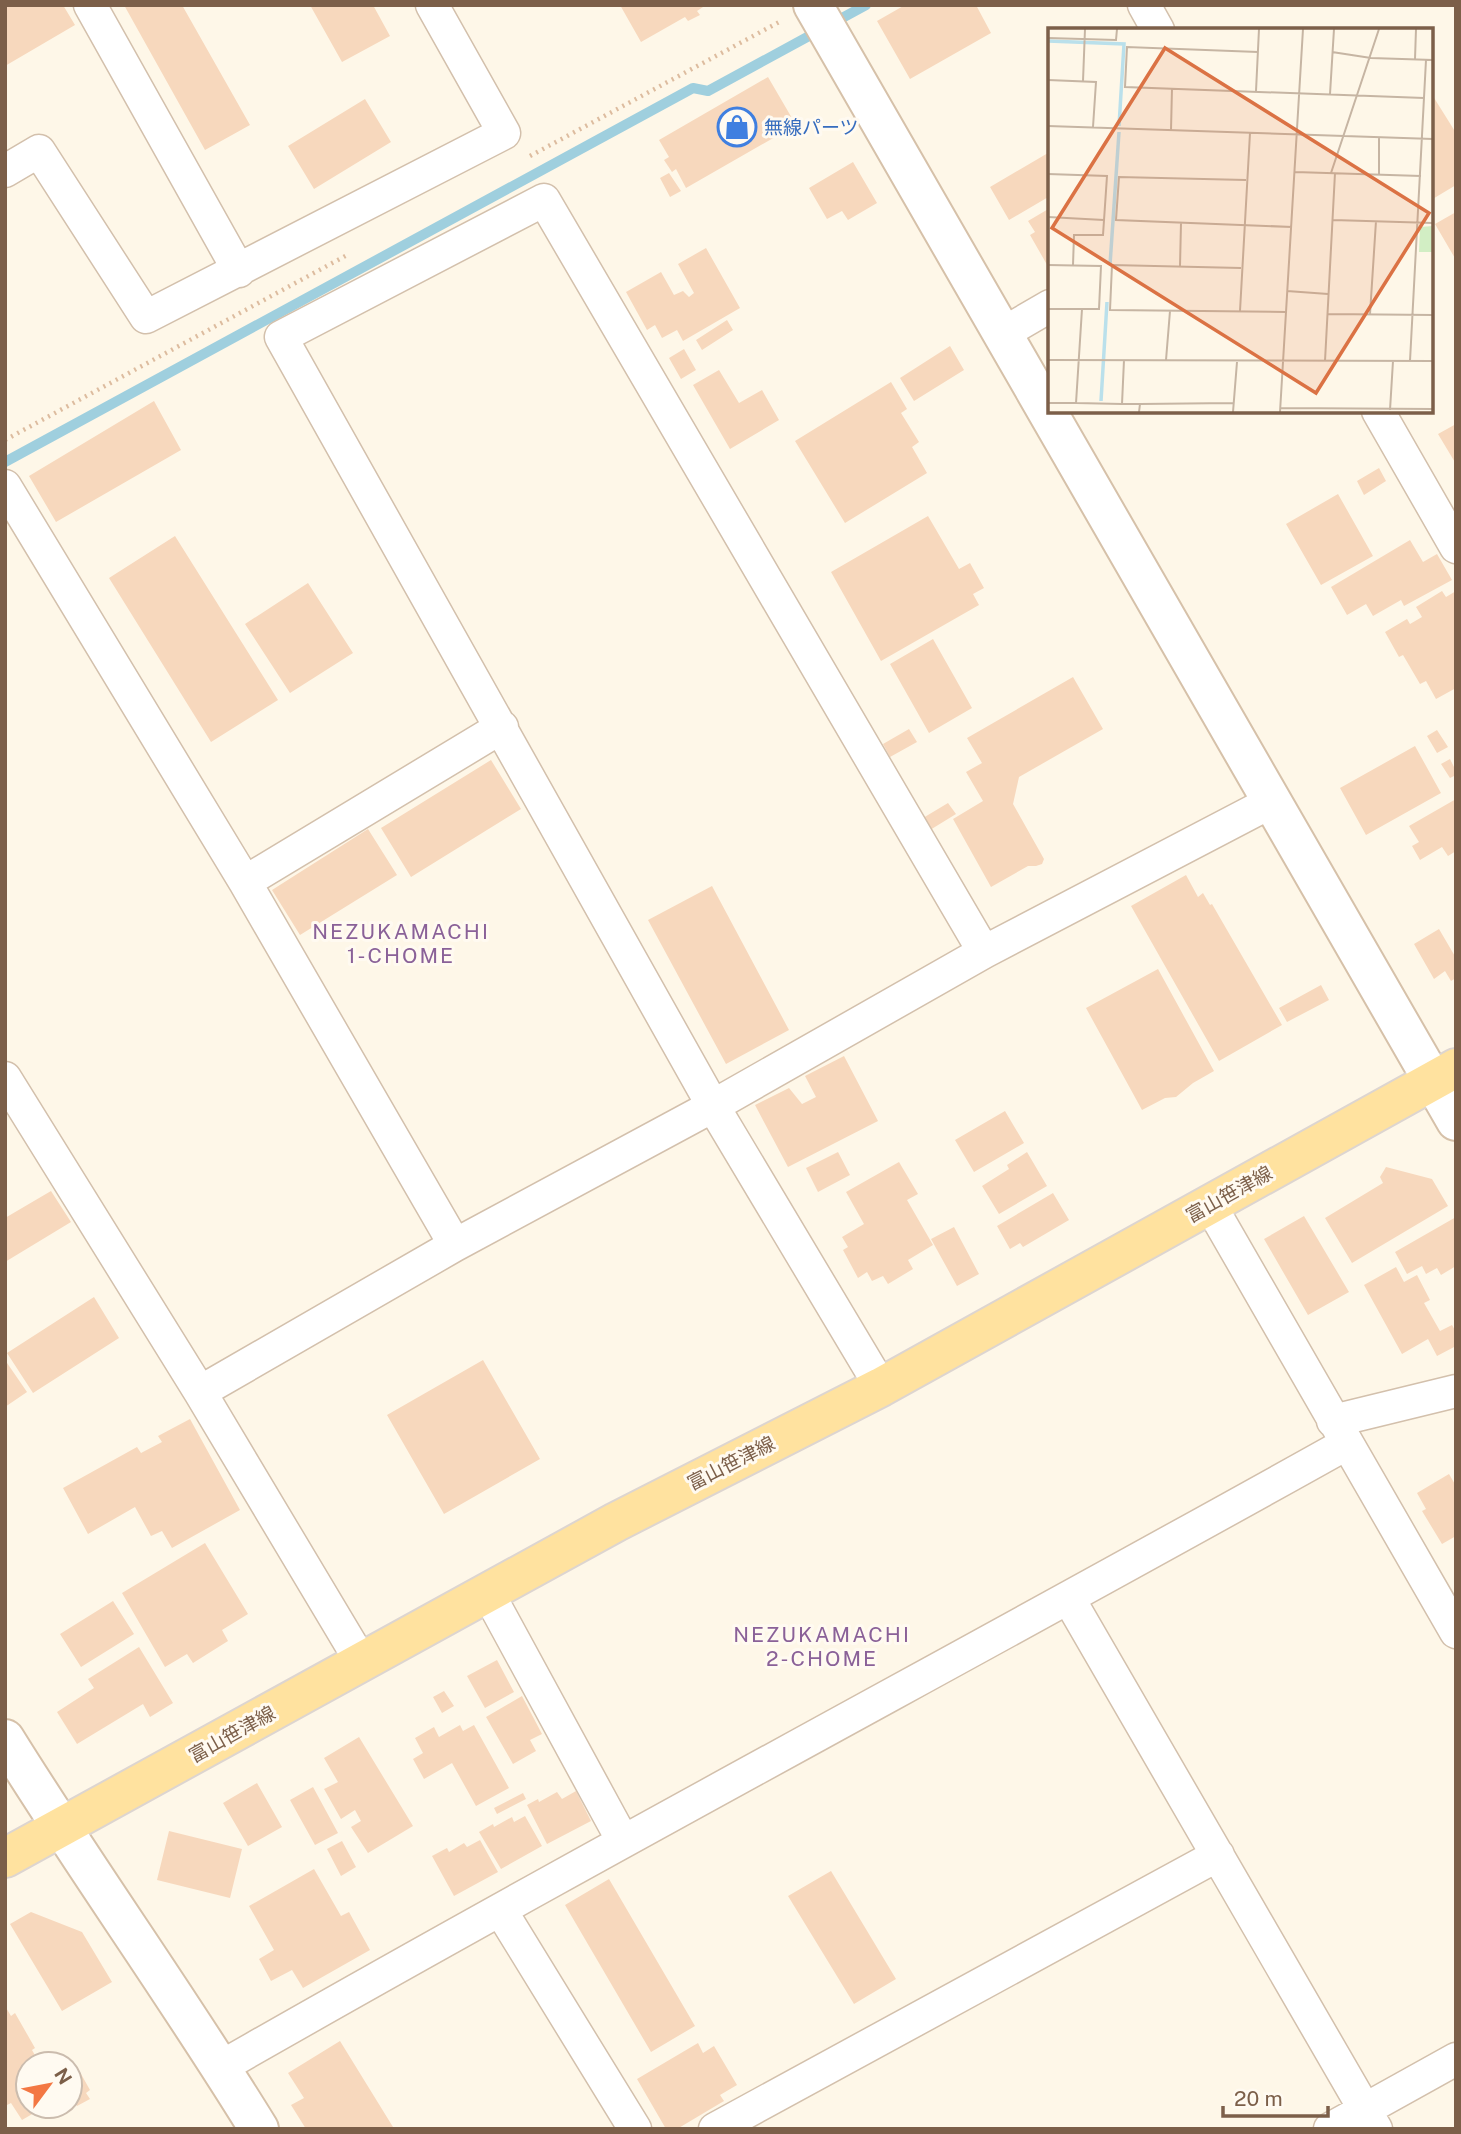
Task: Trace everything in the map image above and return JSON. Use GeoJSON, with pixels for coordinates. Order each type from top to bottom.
{"type":"FeatureCollection","features":[{"type":"Feature","properties":{"kind":"main road","name":"富山笹津線"},"geometry":{"type":"LineString","coordinates":[[5,1858],[616,1522],[881,1387],[1444,1075]]}},
{"type":"Feature","properties":{"kind":"street"},"geometry":{"type":"LineString","coordinates":[[90,5],[239,271]]}},
{"type":"Feature","properties":{"kind":"street"},"geometry":{"type":"LineString","coordinates":[[5,170],[38,151],[146,317],[504,133],[432,5]]}},
{"type":"Feature","properties":{"kind":"street"},"geometry":{"type":"LineString","coordinates":[[813,5],[1271,802],[1444,1075],[1456,1121]]}},
{"type":"Feature","properties":{"kind":"street"},"geometry":{"type":"LineString","coordinates":[[1144,5],[1157,28]]}},
{"type":"Feature","properties":{"kind":"street"},"geometry":{"type":"LineString","coordinates":[[881,1387],[713,1106],[281,337],[544,200],[984,952]]}},
{"type":"Feature","properties":{"kind":"street"},"geometry":{"type":"LineString","coordinates":[[1002,334],[1048,307]]}},
{"type":"Feature","properties":{"kind":"street"},"geometry":{"type":"LineString","coordinates":[[1379,413],[1456,547]]}},
{"type":"Feature","properties":{"kind":"street"},"geometry":{"type":"LineString","coordinates":[[5,486],[244,882],[455,1245]]}},
{"type":"Feature","properties":{"kind":"street"},"geometry":{"type":"LineString","coordinates":[[244,882],[502,727]]}},
{"type":"Feature","properties":{"kind":"street"},"geometry":{"type":"LineString","coordinates":[[200,1392],[455,1245],[713,1106],[984,952],[1271,802]]}},
{"type":"Feature","properties":{"kind":"street"},"geometry":{"type":"LineString","coordinates":[[5,1078],[200,1392],[362,1663]]}},
{"type":"Feature","properties":{"kind":"street"},"geometry":{"type":"LineString","coordinates":[[1210,1205],[1456,1632]]}},
{"type":"Feature","properties":{"kind":"street"},"geometry":{"type":"LineString","coordinates":[[221,2067],[501,1912],[623,1841],[1069,1599],[1340,1433],[1456,1391]]}},
{"type":"Feature","properties":{"kind":"street"},"geometry":{"type":"LineString","coordinates":[[488,1593],[623,1841]]}},
{"type":"Feature","properties":{"kind":"street"},"geometry":{"type":"LineString","coordinates":[[1069,1599],[1370,2119]]}},
{"type":"Feature","properties":{"kind":"street"},"geometry":{"type":"LineString","coordinates":[[5,1739],[259,2129]]}},
{"type":"Feature","properties":{"kind":"street"},"geometry":{"type":"LineString","coordinates":[[716,2129],[1218,1855]]}},
{"type":"Feature","properties":{"kind":"street"},"geometry":{"type":"LineString","coordinates":[[501,1912],[635,2129]]}},
{"type":"Feature","properties":{"kind":"street"},"geometry":{"type":"LineString","coordinates":[[1330,2129],[1370,2119],[1456,2059]]}},
{"type":"Feature","properties":{"kind":"building"},"geometry":{"type":"Polygon","coordinates":[[[5,5],[63,5],[75,25],[5,66],[5,5]]]}},
{"type":"Feature","properties":{"kind":"building"},"geometry":{"type":"Polygon","coordinates":[[[124,5],[182,5],[250,125],[205,150],[124,5]]]}},
{"type":"Feature","properties":{"kind":"building"},"geometry":{"type":"Polygon","coordinates":[[[310,5],[373,5],[390,36],[342,62],[310,5]]]}},
{"type":"Feature","properties":{"kind":"building"},"geometry":{"type":"Polygon","coordinates":[[[620,5],[706,5],[697,11],[700,15],[688,21],[685,17],[641,42],[620,5]]]}},
{"type":"Feature","properties":{"kind":"building"},"geometry":{"type":"Polygon","coordinates":[[[905,5],[976,5],[991,33],[910,79],[877,21],[905,5]]]}},
{"type":"Feature","properties":{"kind":"building"},"geometry":{"type":"Polygon","coordinates":[[[768,77],[796,125],[686,188],[676,169],[672,172],[664,160],[669,157],[659,140],[768,77]]]}},
{"type":"Feature","properties":{"kind":"building"},"geometry":{"type":"Polygon","coordinates":[[[1433,96],[1456,133],[1456,185],[1433,199],[1433,96]]]}},
{"type":"Feature","properties":{"kind":"building"},"geometry":{"type":"Polygon","coordinates":[[[365,99],[391,142],[314,189],[288,146],[365,99]]]}},
{"type":"Feature","properties":{"kind":"building"},"geometry":{"type":"Polygon","coordinates":[[[1048,153],[1048,197],[1009,220],[990,187],[1048,153]]]}},
{"type":"Feature","properties":{"kind":"building"},"geometry":{"type":"Polygon","coordinates":[[[853,162],[877,203],[848,220],[842,211],[827,219],[809,188],[853,162]]]}},
{"type":"Feature","properties":{"kind":"building"},"geometry":{"type":"Polygon","coordinates":[[[669,173],[681,191],[670,197],[660,178],[669,173]]]}},
{"type":"Feature","properties":{"kind":"building"},"geometry":{"type":"Polygon","coordinates":[[[1048,209],[1048,266],[1030,235],[1035,232],[1028,221],[1048,209]]]}},
{"type":"Feature","properties":{"kind":"building"},"geometry":{"type":"Polygon","coordinates":[[[1456,212],[1456,260],[1435,224],[1456,212]]]}},
{"type":"Feature","properties":{"kind":"building"},"geometry":{"type":"Polygon","coordinates":[[[706,248],[740,308],[683,341],[677,330],[662,338],[655,325],[647,330],[626,292],[661,272],[674,295],[683,291],[689,297],[694,293],[678,264],[706,248]]]}},
{"type":"Feature","properties":{"kind":"building"},"geometry":{"type":"Polygon","coordinates":[[[727,320],[733,330],[702,350],[696,340],[727,320]]]}},
{"type":"Feature","properties":{"kind":"building"},"geometry":{"type":"Polygon","coordinates":[[[950,346],[964,370],[914,401],[900,378],[950,346]]]}},
{"type":"Feature","properties":{"kind":"building"},"geometry":{"type":"Polygon","coordinates":[[[684,349],[696,370],[681,379],[669,358],[684,349]]]}},
{"type":"Feature","properties":{"kind":"building"},"geometry":{"type":"Polygon","coordinates":[[[719,370],[739,403],[762,390],[779,420],[730,449],[693,385],[719,370]]]}},
{"type":"Feature","properties":{"kind":"building"},"geometry":{"type":"Polygon","coordinates":[[[891,382],[907,409],[901,413],[919,442],[912,447],[927,473],[845,523],[795,441],[891,382]]]}},
{"type":"Feature","properties":{"kind":"building"},"geometry":{"type":"Polygon","coordinates":[[[154,401],[181,450],[56,522],[29,476],[154,401]]]}},
{"type":"Feature","properties":{"kind":"building"},"geometry":{"type":"Polygon","coordinates":[[[1456,424],[1456,464],[1438,434],[1456,424]]]}},
{"type":"Feature","properties":{"kind":"building"},"geometry":{"type":"Polygon","coordinates":[[[1379,468],[1386,481],[1364,495],[1357,481],[1379,468]]]}},
{"type":"Feature","properties":{"kind":"building"},"geometry":{"type":"Polygon","coordinates":[[[1338,494],[1373,556],[1321,585],[1286,524],[1338,494]]]}},
{"type":"Feature","properties":{"kind":"building"},"geometry":{"type":"Polygon","coordinates":[[[928,516],[959,569],[970,563],[984,588],[973,594],[979,605],[881,661],[831,572],[928,516]]]}},
{"type":"Feature","properties":{"kind":"building"},"geometry":{"type":"Polygon","coordinates":[[[175,536],[278,700],[211,742],[109,578],[175,536]]]}},
{"type":"Feature","properties":{"kind":"building"},"geometry":{"type":"Polygon","coordinates":[[[1410,540],[1423,562],[1437,554],[1452,580],[1404,606],[1401,600],[1373,616],[1366,604],[1347,615],[1331,587],[1410,540]]]}},
{"type":"Feature","properties":{"kind":"building"},"geometry":{"type":"Polygon","coordinates":[[[308,583],[353,653],[290,693],[245,624],[308,583]]]}},
{"type":"Feature","properties":{"kind":"building"},"geometry":{"type":"Polygon","coordinates":[[[1442,591],[1446,597],[1456,591],[1456,688],[1436,699],[1426,681],[1420,684],[1403,655],[1399,657],[1385,632],[1407,619],[1410,624],[1422,617],[1416,607],[1442,591]]]}},
{"type":"Feature","properties":{"kind":"building"},"geometry":{"type":"Polygon","coordinates":[[[933,639],[972,708],[929,733],[890,664],[933,639]]]}},
{"type":"Feature","properties":{"kind":"building"},"geometry":{"type":"Polygon","coordinates":[[[1073,677],[1103,729],[1019,777],[1013,804],[1044,859],[1042,864],[1028,866],[991,887],[953,819],[983,801],[966,772],[982,763],[967,738],[1073,677]]]}},
{"type":"Feature","properties":{"kind":"building"},"geometry":{"type":"Polygon","coordinates":[[[909,729],[917,742],[890,757],[883,744],[909,729]]]}},
{"type":"Feature","properties":{"kind":"building"},"geometry":{"type":"Polygon","coordinates":[[[1437,730],[1448,747],[1437,753],[1427,736],[1437,730]]]}},
{"type":"Feature","properties":{"kind":"building"},"geometry":{"type":"Polygon","coordinates":[[[1415,746],[1441,793],[1366,835],[1340,788],[1415,746]]]}},
{"type":"Feature","properties":{"kind":"building"},"geometry":{"type":"Polygon","coordinates":[[[1450,759],[1456,775],[1450,778],[1441,764],[1450,759]]]}},
{"type":"Feature","properties":{"kind":"building"},"geometry":{"type":"Polygon","coordinates":[[[491,760],[521,809],[411,877],[381,828],[491,760]]]}},
{"type":"Feature","properties":{"kind":"building"},"geometry":{"type":"Polygon","coordinates":[[[1456,799],[1456,851],[1448,856],[1442,847],[1420,860],[1412,846],[1419,842],[1409,826],[1456,799]]]}},
{"type":"Feature","properties":{"kind":"building"},"geometry":{"type":"Polygon","coordinates":[[[948,803],[956,814],[930,830],[923,818],[948,803]]]}},
{"type":"Feature","properties":{"kind":"building"},"geometry":{"type":"Polygon","coordinates":[[[368,829],[397,875],[300,935],[272,890],[368,829]]]}},
{"type":"Feature","properties":{"kind":"building"},"geometry":{"type":"Polygon","coordinates":[[[1186,875],[1198,897],[1203,893],[1210,905],[1212,904],[1282,1025],[1219,1061],[1131,906],[1186,875]]]}},
{"type":"Feature","properties":{"kind":"building"},"geometry":{"type":"Polygon","coordinates":[[[712,886],[789,1030],[726,1064],[648,920],[712,886]]]}},
{"type":"Feature","properties":{"kind":"building"},"geometry":{"type":"Polygon","coordinates":[[[1439,929],[1456,958],[1456,978],[1451,981],[1445,971],[1434,979],[1414,944],[1439,929]]]}},
{"type":"Feature","properties":{"kind":"building"},"geometry":{"type":"Polygon","coordinates":[[[1158,969],[1214,1071],[1176,1097],[1165,1098],[1142,1110],[1086,1008],[1158,969]]]}},
{"type":"Feature","properties":{"kind":"building"},"geometry":{"type":"Polygon","coordinates":[[[1321,985],[1329,1000],[1287,1022],[1279,1008],[1321,985]]]}},
{"type":"Feature","properties":{"kind":"building"},"geometry":{"type":"Polygon","coordinates":[[[844,1056],[878,1121],[788,1167],[755,1105],[789,1088],[802,1104],[816,1097],[805,1076],[844,1056]]]}},
{"type":"Feature","properties":{"kind":"building"},"geometry":{"type":"Polygon","coordinates":[[[1005,1111],[1024,1143],[974,1172],[955,1140],[1005,1111]]]}},
{"type":"Feature","properties":{"kind":"building"},"geometry":{"type":"Polygon","coordinates":[[[838,1152],[850,1175],[818,1192],[806,1168],[838,1152]]]}},
{"type":"Feature","properties":{"kind":"building"},"geometry":{"type":"Polygon","coordinates":[[[1027,1152],[1047,1186],[999,1214],[982,1186],[1009,1169],[1007,1165],[1027,1152]]]}},
{"type":"Feature","properties":{"kind":"building"},"geometry":{"type":"Polygon","coordinates":[[[899,1162],[918,1194],[907,1200],[933,1245],[908,1260],[913,1269],[888,1284],[883,1276],[872,1281],[867,1272],[858,1278],[843,1250],[848,1247],[842,1237],[864,1224],[846,1192],[899,1162]]]}},
{"type":"Feature","properties":{"kind":"building"},"geometry":{"type":"Polygon","coordinates":[[[1386,1167],[1432,1179],[1448,1206],[1352,1263],[1325,1218],[1383,1183],[1380,1177],[1386,1167]]]}},
{"type":"Feature","properties":{"kind":"building"},"geometry":{"type":"Polygon","coordinates":[[[51,1191],[71,1222],[5,1262],[5,1218],[51,1191]]]}},
{"type":"Feature","properties":{"kind":"building"},"geometry":{"type":"Polygon","coordinates":[[[1053,1193],[1069,1220],[1023,1247],[1020,1243],[1010,1249],[997,1226],[1053,1193]]]}},
{"type":"Feature","properties":{"kind":"building"},"geometry":{"type":"Polygon","coordinates":[[[1304,1216],[1349,1292],[1308,1315],[1264,1239],[1304,1216]]]}},
{"type":"Feature","properties":{"kind":"building"},"geometry":{"type":"Polygon","coordinates":[[[1456,1217],[1456,1266],[1441,1275],[1437,1268],[1426,1274],[1422,1266],[1407,1274],[1395,1252],[1456,1217]]]}},
{"type":"Feature","properties":{"kind":"building"},"geometry":{"type":"Polygon","coordinates":[[[954,1227],[979,1274],[957,1286],[931,1239],[954,1227]]]}},
{"type":"Feature","properties":{"kind":"building"},"geometry":{"type":"Polygon","coordinates":[[[1396,1267],[1404,1282],[1417,1275],[1430,1300],[1424,1303],[1440,1331],[1452,1325],[1456,1332],[1456,1346],[1437,1356],[1428,1339],[1402,1354],[1364,1285],[1396,1267]]]}},
{"type":"Feature","properties":{"kind":"building"},"geometry":{"type":"Polygon","coordinates":[[[94,1297],[119,1338],[33,1393],[7,1353],[94,1297]]]}},
{"type":"Feature","properties":{"kind":"building"},"geometry":{"type":"Polygon","coordinates":[[[5,1360],[27,1392],[5,1407],[5,1360]]]}},
{"type":"Feature","properties":{"kind":"building"},"geometry":{"type":"Polygon","coordinates":[[[483,1360],[540,1459],[444,1514],[387,1415],[483,1360]]]}},
{"type":"Feature","properties":{"kind":"building"},"geometry":{"type":"Polygon","coordinates":[[[190,1419],[240,1510],[172,1548],[162,1531],[151,1536],[135,1507],[88,1534],[63,1488],[137,1447],[141,1453],[162,1442],[158,1436],[190,1419]]]}},
{"type":"Feature","properties":{"kind":"building"},"geometry":{"type":"Polygon","coordinates":[[[1449,1474],[1456,1486],[1456,1536],[1442,1544],[1422,1511],[1426,1509],[1417,1493],[1449,1474]]]}},
{"type":"Feature","properties":{"kind":"building"},"geometry":{"type":"Polygon","coordinates":[[[205,1543],[248,1614],[222,1630],[228,1641],[193,1663],[187,1654],[165,1667],[122,1593],[205,1543]]]}},
{"type":"Feature","properties":{"kind":"building"},"geometry":{"type":"Polygon","coordinates":[[[113,1601],[134,1634],[81,1667],[60,1634],[113,1601]]]}},
{"type":"Feature","properties":{"kind":"building"},"geometry":{"type":"Polygon","coordinates":[[[139,1647],[173,1703],[150,1717],[143,1704],[77,1744],[57,1712],[94,1688],[88,1679],[139,1647]]]}},
{"type":"Feature","properties":{"kind":"building"},"geometry":{"type":"Polygon","coordinates":[[[497,1660],[514,1692],[485,1708],[467,1676],[497,1660]]]}},
{"type":"Feature","properties":{"kind":"building"},"geometry":{"type":"Polygon","coordinates":[[[444,1691],[454,1706],[442,1713],[433,1697],[444,1691]]]}},
{"type":"Feature","properties":{"kind":"building"},"geometry":{"type":"Polygon","coordinates":[[[522,1696],[542,1734],[530,1740],[536,1751],[513,1764],[486,1717],[522,1696]]]}},
{"type":"Feature","properties":{"kind":"building"},"geometry":{"type":"Polygon","coordinates":[[[460,1725],[463,1731],[474,1725],[509,1788],[476,1806],[452,1763],[424,1779],[413,1759],[423,1753],[415,1738],[434,1727],[439,1737],[460,1725]]]}},
{"type":"Feature","properties":{"kind":"building"},"geometry":{"type":"Polygon","coordinates":[[[359,1737],[413,1826],[368,1853],[351,1827],[361,1821],[355,1810],[341,1819],[324,1789],[338,1782],[324,1758],[359,1737]]]}},
{"type":"Feature","properties":{"kind":"building"},"geometry":{"type":"Polygon","coordinates":[[[257,1783],[282,1827],[248,1846],[223,1803],[257,1783]]]}},
{"type":"Feature","properties":{"kind":"building"},"geometry":{"type":"Polygon","coordinates":[[[313,1787],[338,1833],[315,1845],[290,1800],[313,1787]]]}},
{"type":"Feature","properties":{"kind":"building"},"geometry":{"type":"Polygon","coordinates":[[[576,1791],[591,1821],[547,1844],[527,1805],[557,1792],[562,1799],[576,1791]]]}},
{"type":"Feature","properties":{"kind":"building"},"geometry":{"type":"Polygon","coordinates":[[[523,1793],[526,1799],[497,1814],[494,1808],[523,1793]]]}},
{"type":"Feature","properties":{"kind":"building"},"geometry":{"type":"Polygon","coordinates":[[[525,1816],[542,1846],[501,1869],[479,1832],[512,1817],[514,1822],[525,1816]]]}},
{"type":"Feature","properties":{"kind":"building"},"geometry":{"type":"Polygon","coordinates":[[[169,1831],[242,1849],[230,1898],[157,1880],[169,1831]]]}},
{"type":"Feature","properties":{"kind":"building"},"geometry":{"type":"Polygon","coordinates":[[[480,1840],[498,1872],[454,1896],[432,1856],[447,1848],[449,1852],[464,1843],[467,1847],[480,1840]]]}},
{"type":"Feature","properties":{"kind":"building"},"geometry":{"type":"Polygon","coordinates":[[[342,1841],[356,1867],[341,1876],[327,1849],[342,1841]]]}},
{"type":"Feature","properties":{"kind":"building"},"geometry":{"type":"Polygon","coordinates":[[[314,1869],[341,1916],[349,1912],[370,1950],[303,1988],[292,1970],[271,1981],[259,1959],[274,1950],[249,1906],[314,1869]]]}},
{"type":"Feature","properties":{"kind":"building"},"geometry":{"type":"Polygon","coordinates":[[[831,1871],[896,1979],[854,2004],[788,1896],[831,1871]]]}},
{"type":"Feature","properties":{"kind":"building"},"geometry":{"type":"Polygon","coordinates":[[[609,1879],[695,2026],[651,2052],[565,1905],[609,1879]]]}},
{"type":"Feature","properties":{"kind":"building"},"geometry":{"type":"Polygon","coordinates":[[[31,1912],[82,1932],[112,1982],[62,2011],[10,1924],[31,1912]]]}},
{"type":"Feature","properties":{"kind":"building"},"geometry":{"type":"Polygon","coordinates":[[[5,2006],[11,2016],[15,2013],[35,2048],[14,2050],[14,2108],[11,2103],[5,2106],[5,2006]]]}},
{"type":"Feature","properties":{"kind":"building"},"geometry":{"type":"Polygon","coordinates":[[[340,2041],[393,2127],[390,2129],[306,2129],[291,2105],[304,2098],[288,2073],[340,2041]]]}},
{"type":"Feature","properties":{"kind":"building"},"geometry":{"type":"Polygon","coordinates":[[[698,2043],[703,2053],[714,2046],[737,2085],[720,2095],[724,2101],[677,2129],[666,2129],[637,2079],[698,2043]]]}},
{"type":"Feature","properties":{"kind":"building"},"geometry":{"type":"Polygon","coordinates":[[[84,2079],[90,2090],[86,2093],[90,2099],[84,2102],[84,2079]]]}},
{"type":"Feature","properties":{"kind":"waterway"},"geometry":{"type":"LineString","coordinates":[[5,462],[693,88],[708,91],[866,5]]}},
{"type":"Feature","properties":{"kind":"place","name":"無線パーツ"},"geometry":{"type":"Point","coordinates":[737,127]}},
{"type":"Feature","properties":{"kind":"district","name":"NEZUKAMACHI 1-CHOME"},"geometry":{"type":"Point","coordinates":[401,944]}},
{"type":"Feature","properties":{"kind":"district","name":"NEZUKAMACHI 2-CHOME"},"geometry":{"type":"Point","coordinates":[822,1647]}}]}
